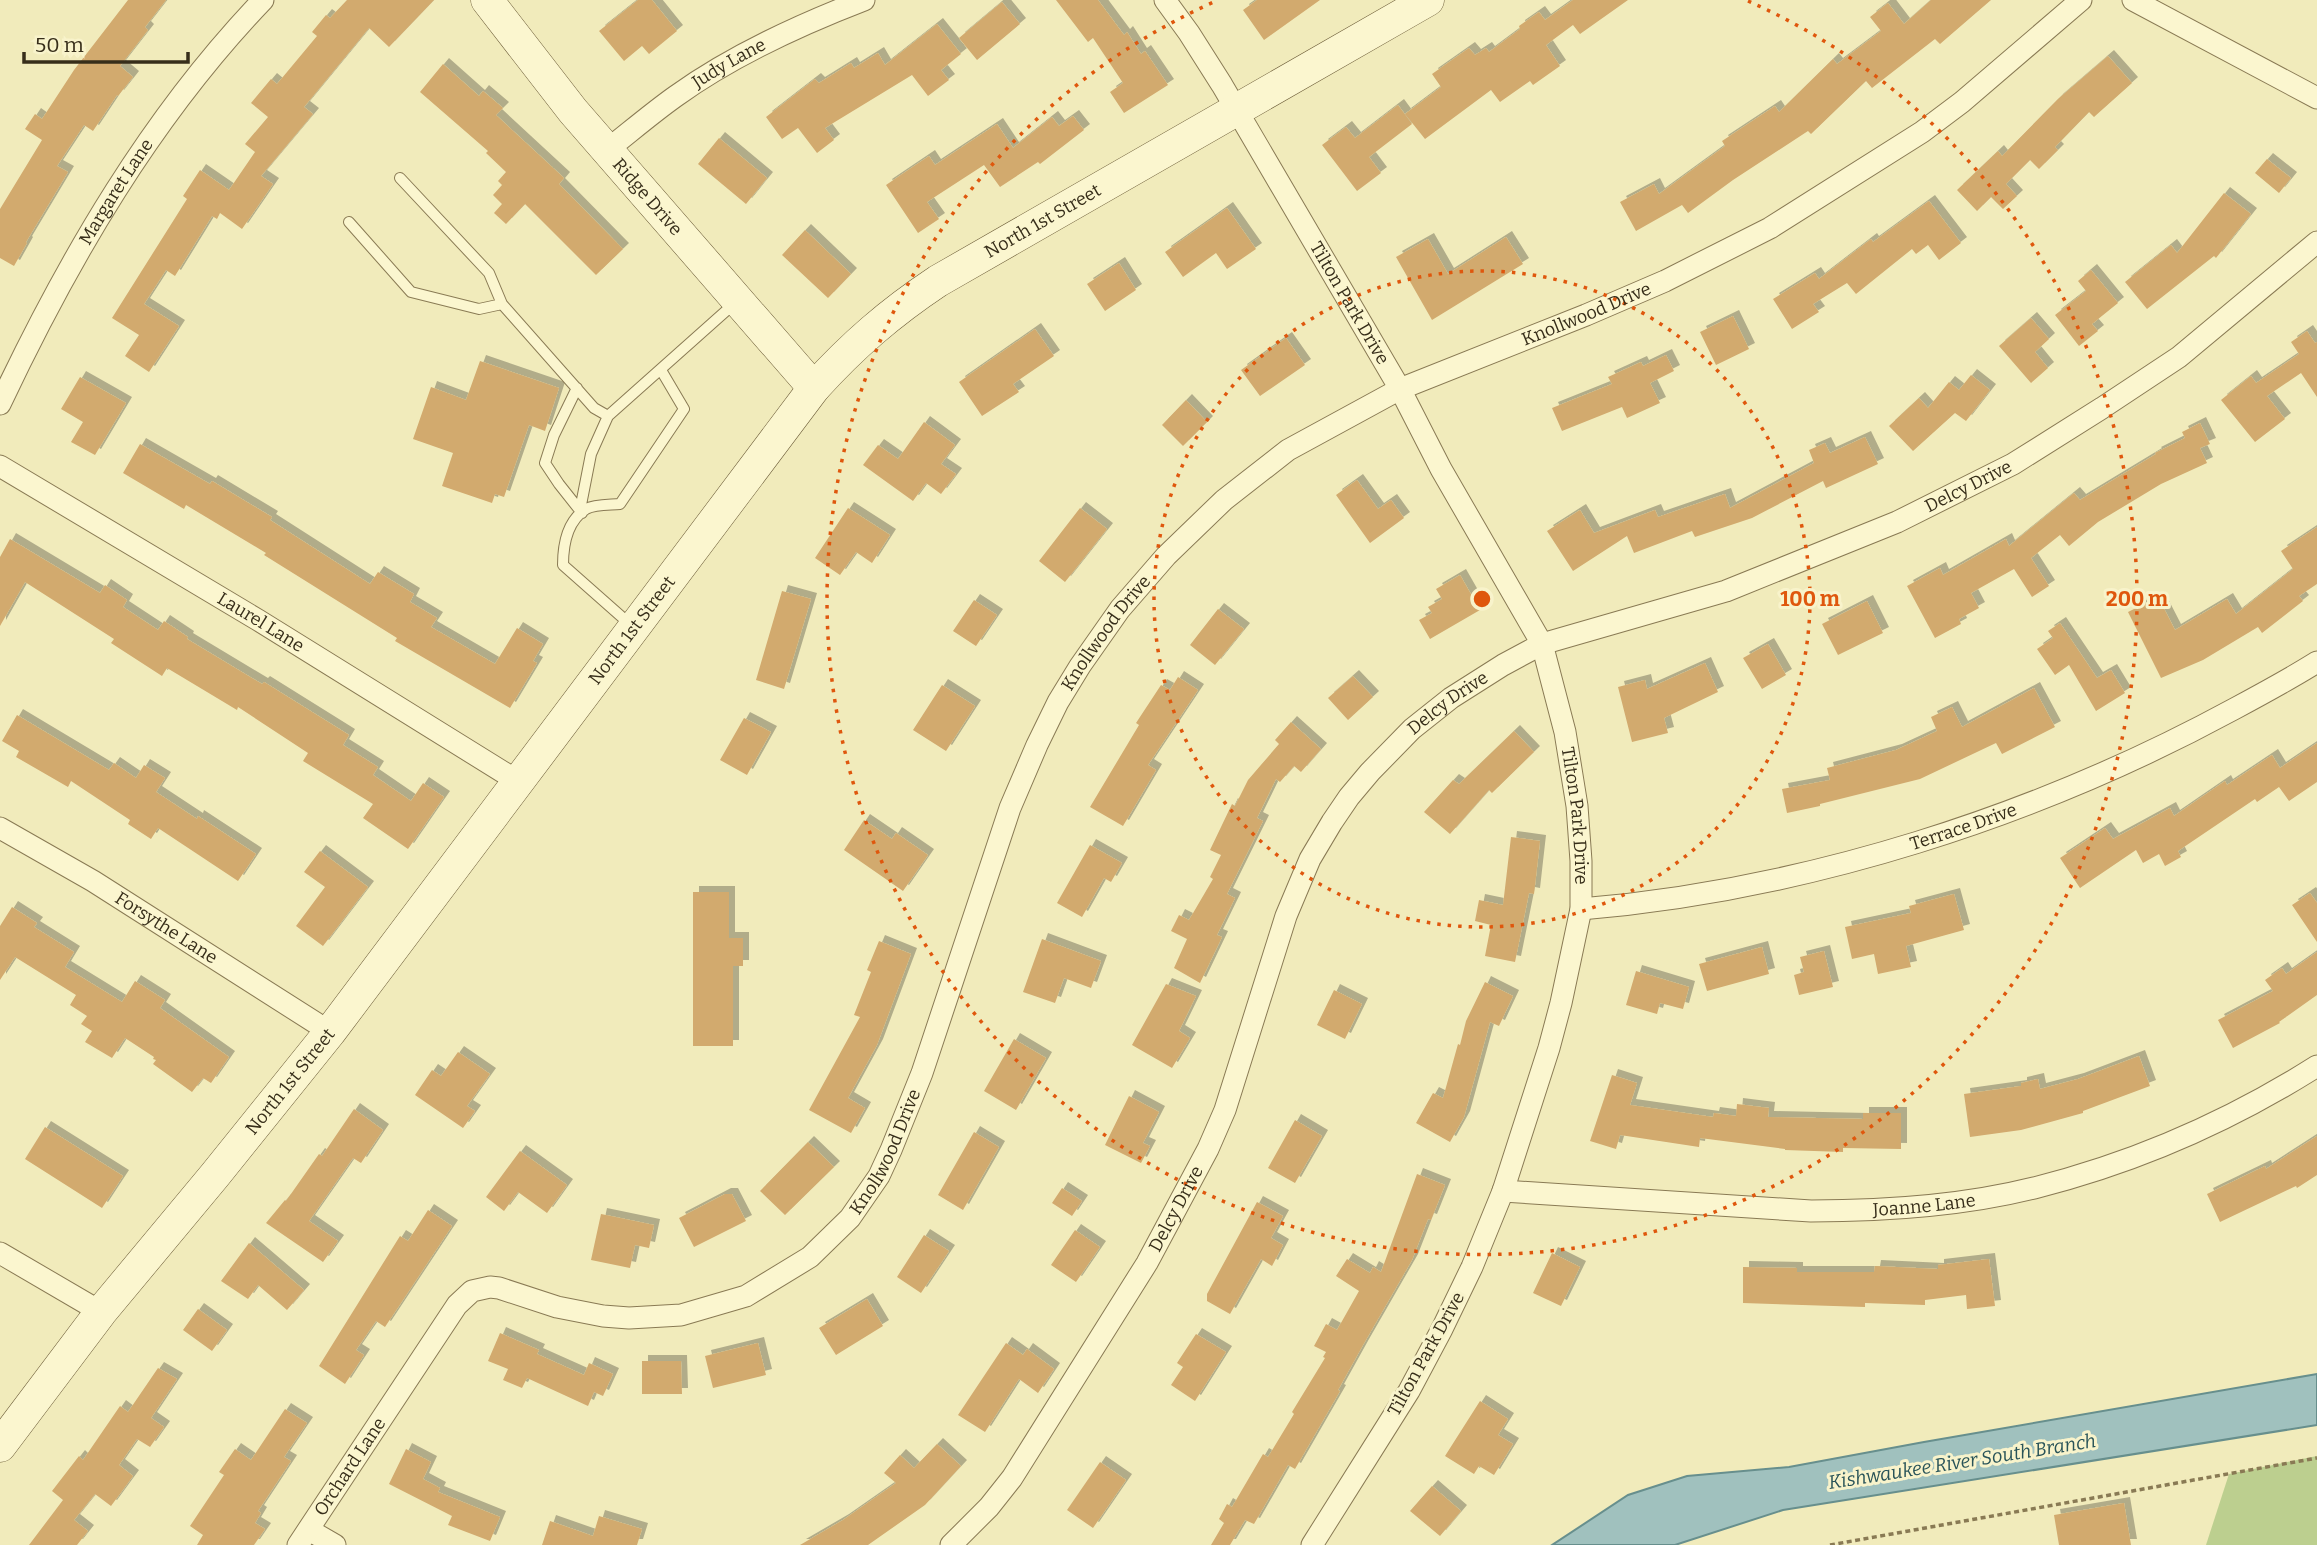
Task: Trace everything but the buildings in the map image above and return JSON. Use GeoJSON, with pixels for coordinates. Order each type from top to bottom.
{"type":"FeatureCollection","features":[{"type":"Feature","properties":{"kind":"street","name":"Margaret Lane"},"geometry":{"type":"LineString","coordinates":[[0,404],[63,279],[107,202],[204,65],[263,0]]}},
{"type":"Feature","properties":{"kind":"street","name":"Ridge Drive"},"geometry":{"type":"LineString","coordinates":[[487,0],[573,111],[814,388]]}},
{"type":"Feature","properties":{"kind":"street","name":"Judy Lane"},"geometry":{"type":"LineString","coordinates":[[607,150],[676,96],[710,74],[785,33],[864,0]]}},
{"type":"Feature","properties":{"kind":"street","name":"Tilton Park Drive"},"geometry":{"type":"LineString","coordinates":[[1165,0],[1189,33],[1400,389],[1441,469],[1542,644],[1565,732],[1577,806],[1581,909],[1549,1048],[1503,1191],[1443,1329],[1409,1391],[1312,1545]]}},
{"type":"Feature","properties":{"kind":"street","name":"North 1st Street"},"geometry":{"type":"LineString","coordinates":[[0,1446],[101,1312],[330,1032],[814,388],[844,355],[900,307],[938,281],[1428,0]]}},
{"type":"Feature","properties":{"kind":"street","name":"Knollwood Drive"},"geometry":{"type":"LineString","coordinates":[[403,1390],[457,1306],[472,1291],[480,1288],[499,1288],[557,1307],[603,1316],[629,1318],[681,1315],[746,1296],[787,1273],[831,1238],[863,1200],[891,1150],[922,1073],[1019,784],[1058,702],[1120,609],[1166,556],[1224,500],[1289,450],[1400,389],[1653,286],[1770,228],[1922,132],[1962,102],[2081,0]]}},
{"type":"Feature","properties":{"kind":"street"},"geometry":{"type":"LineString","coordinates":[[2133,0],[2317,98]]}},
{"type":"Feature","properties":{"kind":"street","name":"Delcy Drive"},"geometry":{"type":"LineString","coordinates":[[951,1545],[989,1507],[1012,1478],[1147,1263],[1182,1199],[1225,1110],[1295,891],[1332,822],[1370,772],[1412,729],[1451,698],[1542,644],[1738,586],[1897,522],[2013,464],[2179,357],[2317,242]]}},
{"type":"Feature","properties":{"kind":"street","name":"Laurel Lane"},"geometry":{"type":"LineString","coordinates":[[0,466],[258,620],[519,782]]}},
{"type":"Feature","properties":{"kind":"street","name":"Terrace Drive"},"geometry":{"type":"LineString","coordinates":[[1581,909],[1649,904],[1743,886],[1854,861],[1960,829],[2122,766],[2186,735],[2317,662]]}},
{"type":"Feature","properties":{"kind":"street","name":"Forsythe Lane"},"geometry":{"type":"LineString","coordinates":[[0,828],[93,881],[330,1032]]}},
{"type":"Feature","properties":{"kind":"street","name":"Joanne Lane"},"geometry":{"type":"LineString","coordinates":[[1503,1191],[1811,1211],[1862,1211],[1954,1203],[2032,1189],[2163,1146],[2249,1106],[2317,1066]]}},
{"type":"Feature","properties":{"kind":"street"},"geometry":{"type":"LineString","coordinates":[[0,1253],[101,1312]]}},
{"type":"Feature","properties":{"kind":"street","name":"Orchard Lane"},"geometry":{"type":"LineString","coordinates":[[304,1537],[403,1390]]}},
{"type":"Feature","properties":{"kind":"street"},"geometry":{"type":"LineString","coordinates":[[304,1537],[335,1545]]}},
{"type":"Feature","properties":{"kind":"lane"},"geometry":{"type":"LineString","coordinates":[[400,178],[489,273],[502,304],[594,408],[608,416]]}},
{"type":"Feature","properties":{"kind":"lane"},"geometry":{"type":"LineString","coordinates":[[349,222],[411,292],[479,309],[502,304]]}},
{"type":"Feature","properties":{"kind":"lane"},"geometry":{"type":"LineString","coordinates":[[634,628],[563,565],[563,543],[581,511],[591,454],[608,416],[738,301]]}},
{"type":"Feature","properties":{"kind":"lane"},"geometry":{"type":"LineString","coordinates":[[581,511],[620,504],[684,409],[661,370]]}},
{"type":"Feature","properties":{"kind":"lane"},"geometry":{"type":"LineString","coordinates":[[577,388],[554,435],[545,463],[581,511]]}},
{"type":"Feature","properties":{"kind":"path"},"geometry":{"type":"LineString","coordinates":[[1830,1545],[2317,1458]]}},
{"type":"Feature","properties":{"kind":"green space"},"geometry":{"type":"Polygon","coordinates":[[[2317,1456],[2317,1545],[2206,1545],[2229,1474],[2317,1456]]]}},
{"type":"Feature","properties":{"kind":"water","name":"Kishwaukee River South Branch"},"geometry":{"type":"Polygon","coordinates":[[[2317,1374],[2317,1425],[1783,1510],[1675,1545],[1552,1545],[1628,1495],[1687,1476],[1789,1467],[2317,1374]]]}}]}
